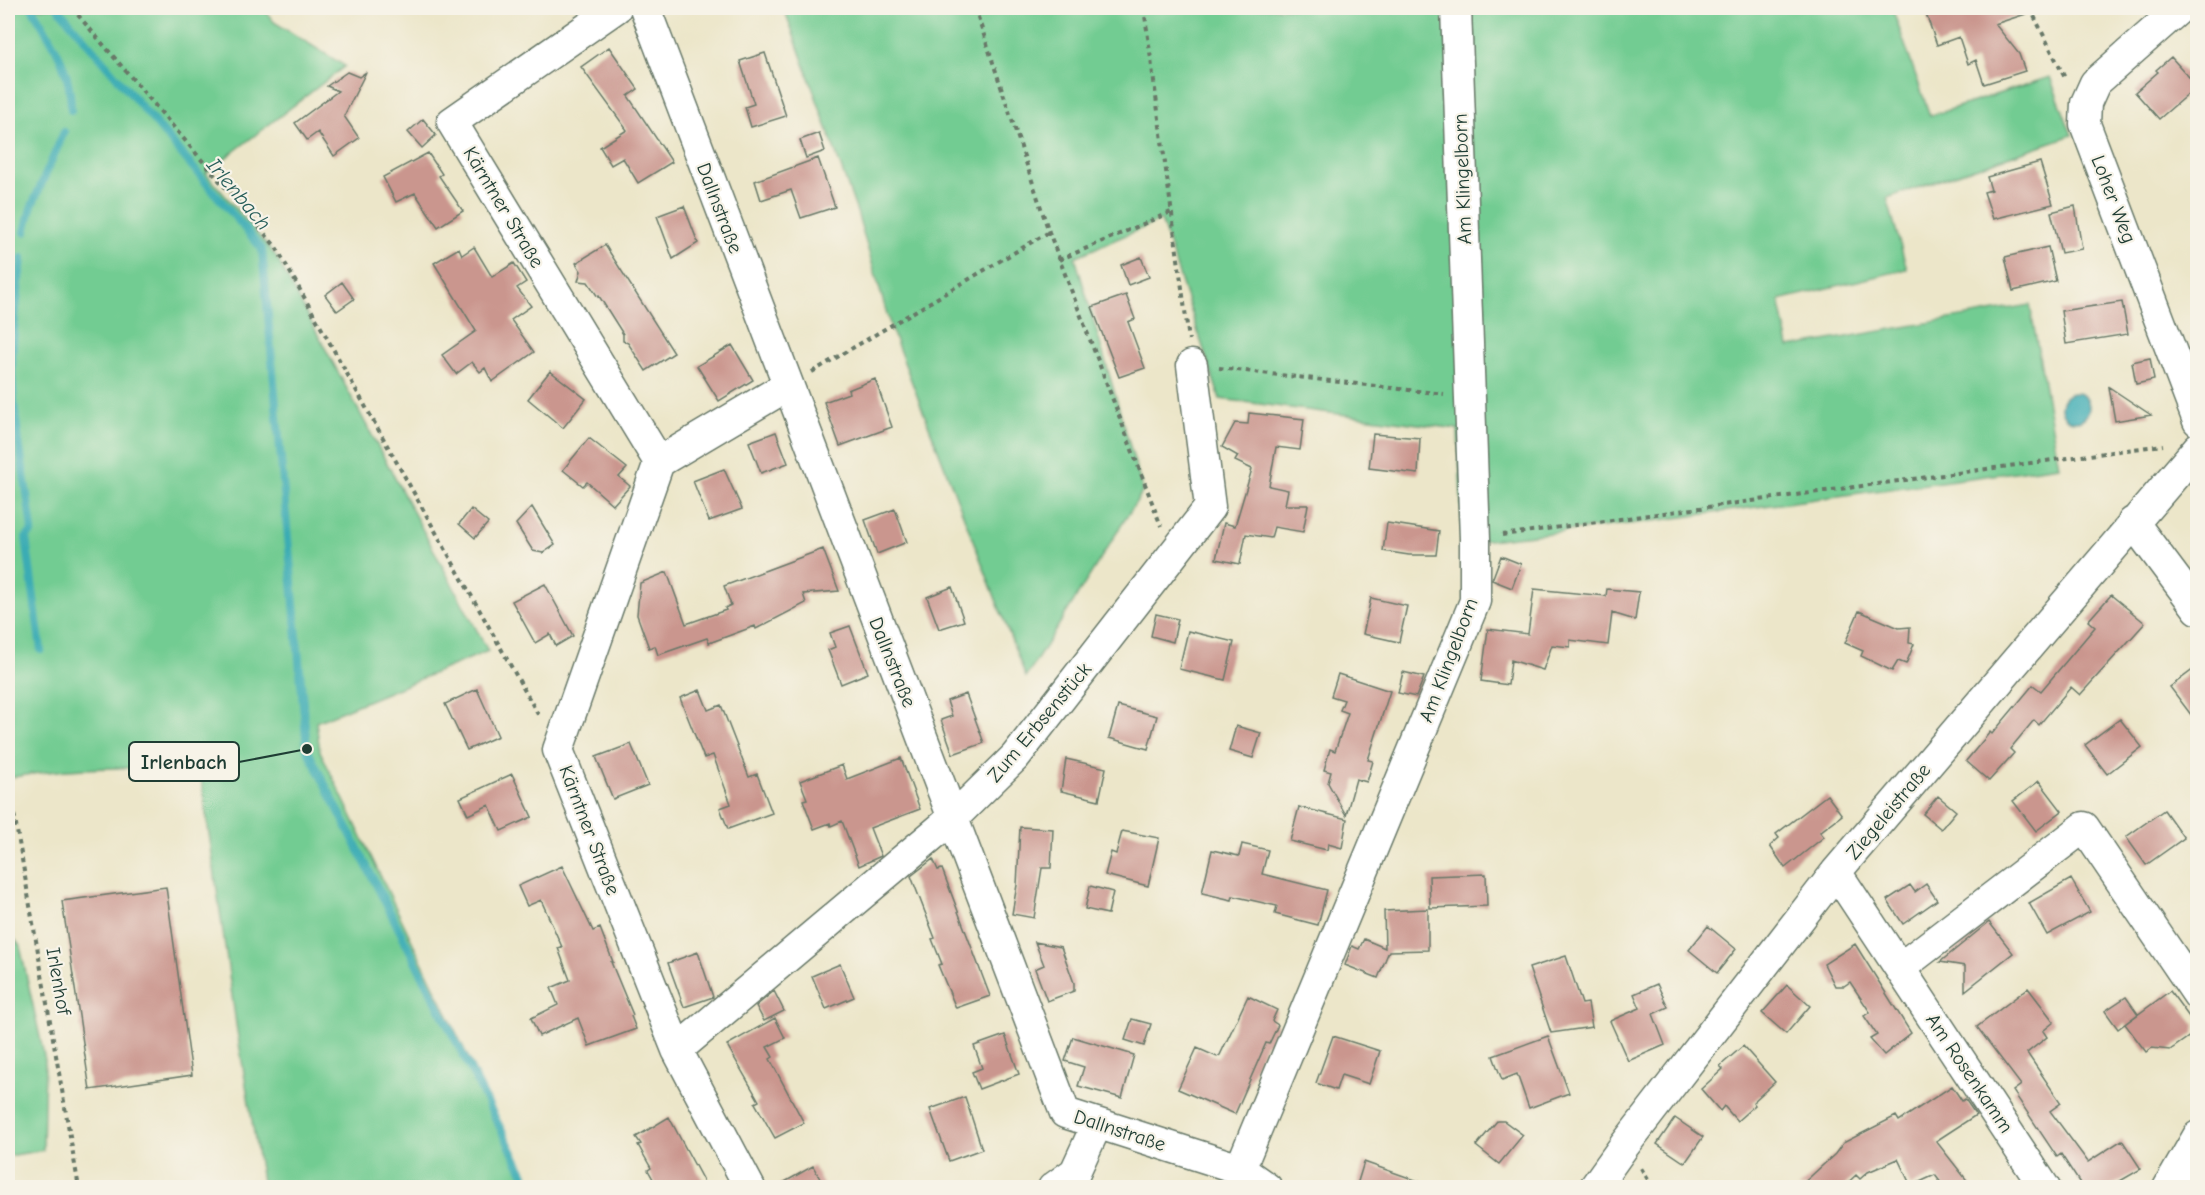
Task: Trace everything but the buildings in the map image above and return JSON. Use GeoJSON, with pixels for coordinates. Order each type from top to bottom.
{"type":"FeatureCollection","features":[{"type":"Feature","properties":{"kind":"street","name":"Kärntner Straße"},"geometry":{"type":"LineString","coordinates":[[616,8],[452,122],[659,462],[558,750],[677,1050],[750,1188]]}},
{"type":"Feature","properties":{"kind":"street","name":"Dallnstraße"},"geometry":{"type":"LineString","coordinates":[[645,8],[787,387],[954,817],[1065,1113],[1240,1169],[1267,1188]]}},
{"type":"Feature","properties":{"kind":"street","name":"Am Klingelborn"},"geometry":{"type":"LineString","coordinates":[[1240,1169],[1475,601],[1456,8]]}},
{"type":"Feature","properties":{"kind":"street"},"geometry":{"type":"LineString","coordinates":[[2086,103],[2095,83],[2180,8]]}},
{"type":"Feature","properties":{"kind":"street","name":"Loher Weg"},"geometry":{"type":"LineString","coordinates":[[2086,103],[2085,124],[2198,421]]}},
{"type":"Feature","properties":{"kind":"street","name":"Zum Erbsenstück"},"geometry":{"type":"LineString","coordinates":[[677,1050],[954,817],[1015,757],[1173,557],[1210,507],[1192,365]]}},
{"type":"Feature","properties":{"kind":"street"},"geometry":{"type":"LineString","coordinates":[[659,462],[787,387]]}},
{"type":"Feature","properties":{"kind":"street","name":"Ziegeleistraße"},"geometry":{"type":"LineString","coordinates":[[1594,1188],[1836,872],[2133,522],[2186,446]]}},
{"type":"Feature","properties":{"kind":"street"},"geometry":{"type":"LineString","coordinates":[[2133,522],[2198,609]]}},
{"type":"Feature","properties":{"kind":"street"},"geometry":{"type":"LineString","coordinates":[[1900,968],[2084,827],[2198,995]]}},
{"type":"Feature","properties":{"kind":"street","name":"Am Rosenkamm"},"geometry":{"type":"LineString","coordinates":[[1836,872],[1900,968],[2034,1184]]}},
{"type":"Feature","properties":{"kind":"street"},"geometry":{"type":"LineString","coordinates":[[1053,1188],[1075,1172],[1097,1124]]}},
{"type":"Feature","properties":{"kind":"street"},"geometry":{"type":"LineString","coordinates":[[2168,1188],[2198,1136]]}},
{"type":"Feature","properties":{"kind":"path"},"geometry":{"type":"LineString","coordinates":[[72,8],[276,247],[558,750]]}},
{"type":"Feature","properties":{"kind":"path"},"geometry":{"type":"LineString","coordinates":[[975,8],[1059,260],[1173,557]]}},
{"type":"Feature","properties":{"kind":"path"},"geometry":{"type":"LineString","coordinates":[[1144,8],[1192,365],[1469,397]]}},
{"type":"Feature","properties":{"kind":"path"},"geometry":{"type":"LineString","coordinates":[[2030,8],[2069,85],[2086,103]]}},
{"type":"Feature","properties":{"kind":"path"},"geometry":{"type":"LineString","coordinates":[[1059,260],[1171,212]]}},
{"type":"Feature","properties":{"kind":"path"},"geometry":{"type":"LineString","coordinates":[[787,387],[1049,232]]}},
{"type":"Feature","properties":{"kind":"path"},"geometry":{"type":"LineString","coordinates":[[1474,539],[2186,446]]}},
{"type":"Feature","properties":{"kind":"path","name":"Irlenhof"},"geometry":{"type":"LineString","coordinates":[[8,779],[79,1188]]}},
{"type":"Feature","properties":{"kind":"green space"},"geometry":{"type":"Polygon","coordinates":[[[8,8],[263,8],[274,22],[345,66],[206,173],[275,255],[488,651],[316,722],[320,751],[531,1187],[263,1187],[237,1031],[200,770],[103,768],[55,771],[8,778],[8,8]]]}},
{"type":"Feature","properties":{"kind":"green space"},"geometry":{"type":"Polygon","coordinates":[[[784,8],[1892,8],[1930,116],[2050,77],[2072,135],[1887,198],[1907,269],[1779,300],[1789,347],[2030,305],[2059,466],[1646,522],[1463,543],[1458,429],[1220,399],[1161,220],[1075,257],[1143,491],[1026,677],[892,331],[857,212],[784,8]]]}},
{"type":"Feature","properties":{"kind":"green space"},"geometry":{"type":"Polygon","coordinates":[[[8,936],[12,936],[20,946],[45,1060],[43,1150],[8,1156],[8,936]]]}},
{"type":"Feature","properties":{"kind":"water"},"geometry":{"type":"Polygon","coordinates":[[[2075,393],[2085,397],[2089,407],[2085,417],[2075,421],[2065,417],[2061,407],[2065,397],[2075,393]]]}},
{"type":"Feature","properties":{"kind":"waterway"},"geometry":{"type":"LineString","coordinates":[[32,8],[54,45],[64,68],[68,81],[71,110]]}},
{"type":"Feature","properties":{"kind":"waterway","name":"Irlenbach"},"geometry":{"type":"LineString","coordinates":[[58,8],[262,249],[307,749],[531,1188]]}},
{"type":"Feature","properties":{"kind":"waterway"},"geometry":{"type":"LineString","coordinates":[[25,232],[31,208],[64,132]]}},
{"type":"Feature","properties":{"kind":"waterway"},"geometry":{"type":"LineString","coordinates":[[22,258],[13,341],[13,389],[32,531],[26,538],[41,650]]}},
{"type":"Feature","properties":{"kind":"place","name":"Irlenbach"},"geometry":{"type":"Point","coordinates":[307,749]}}]}
